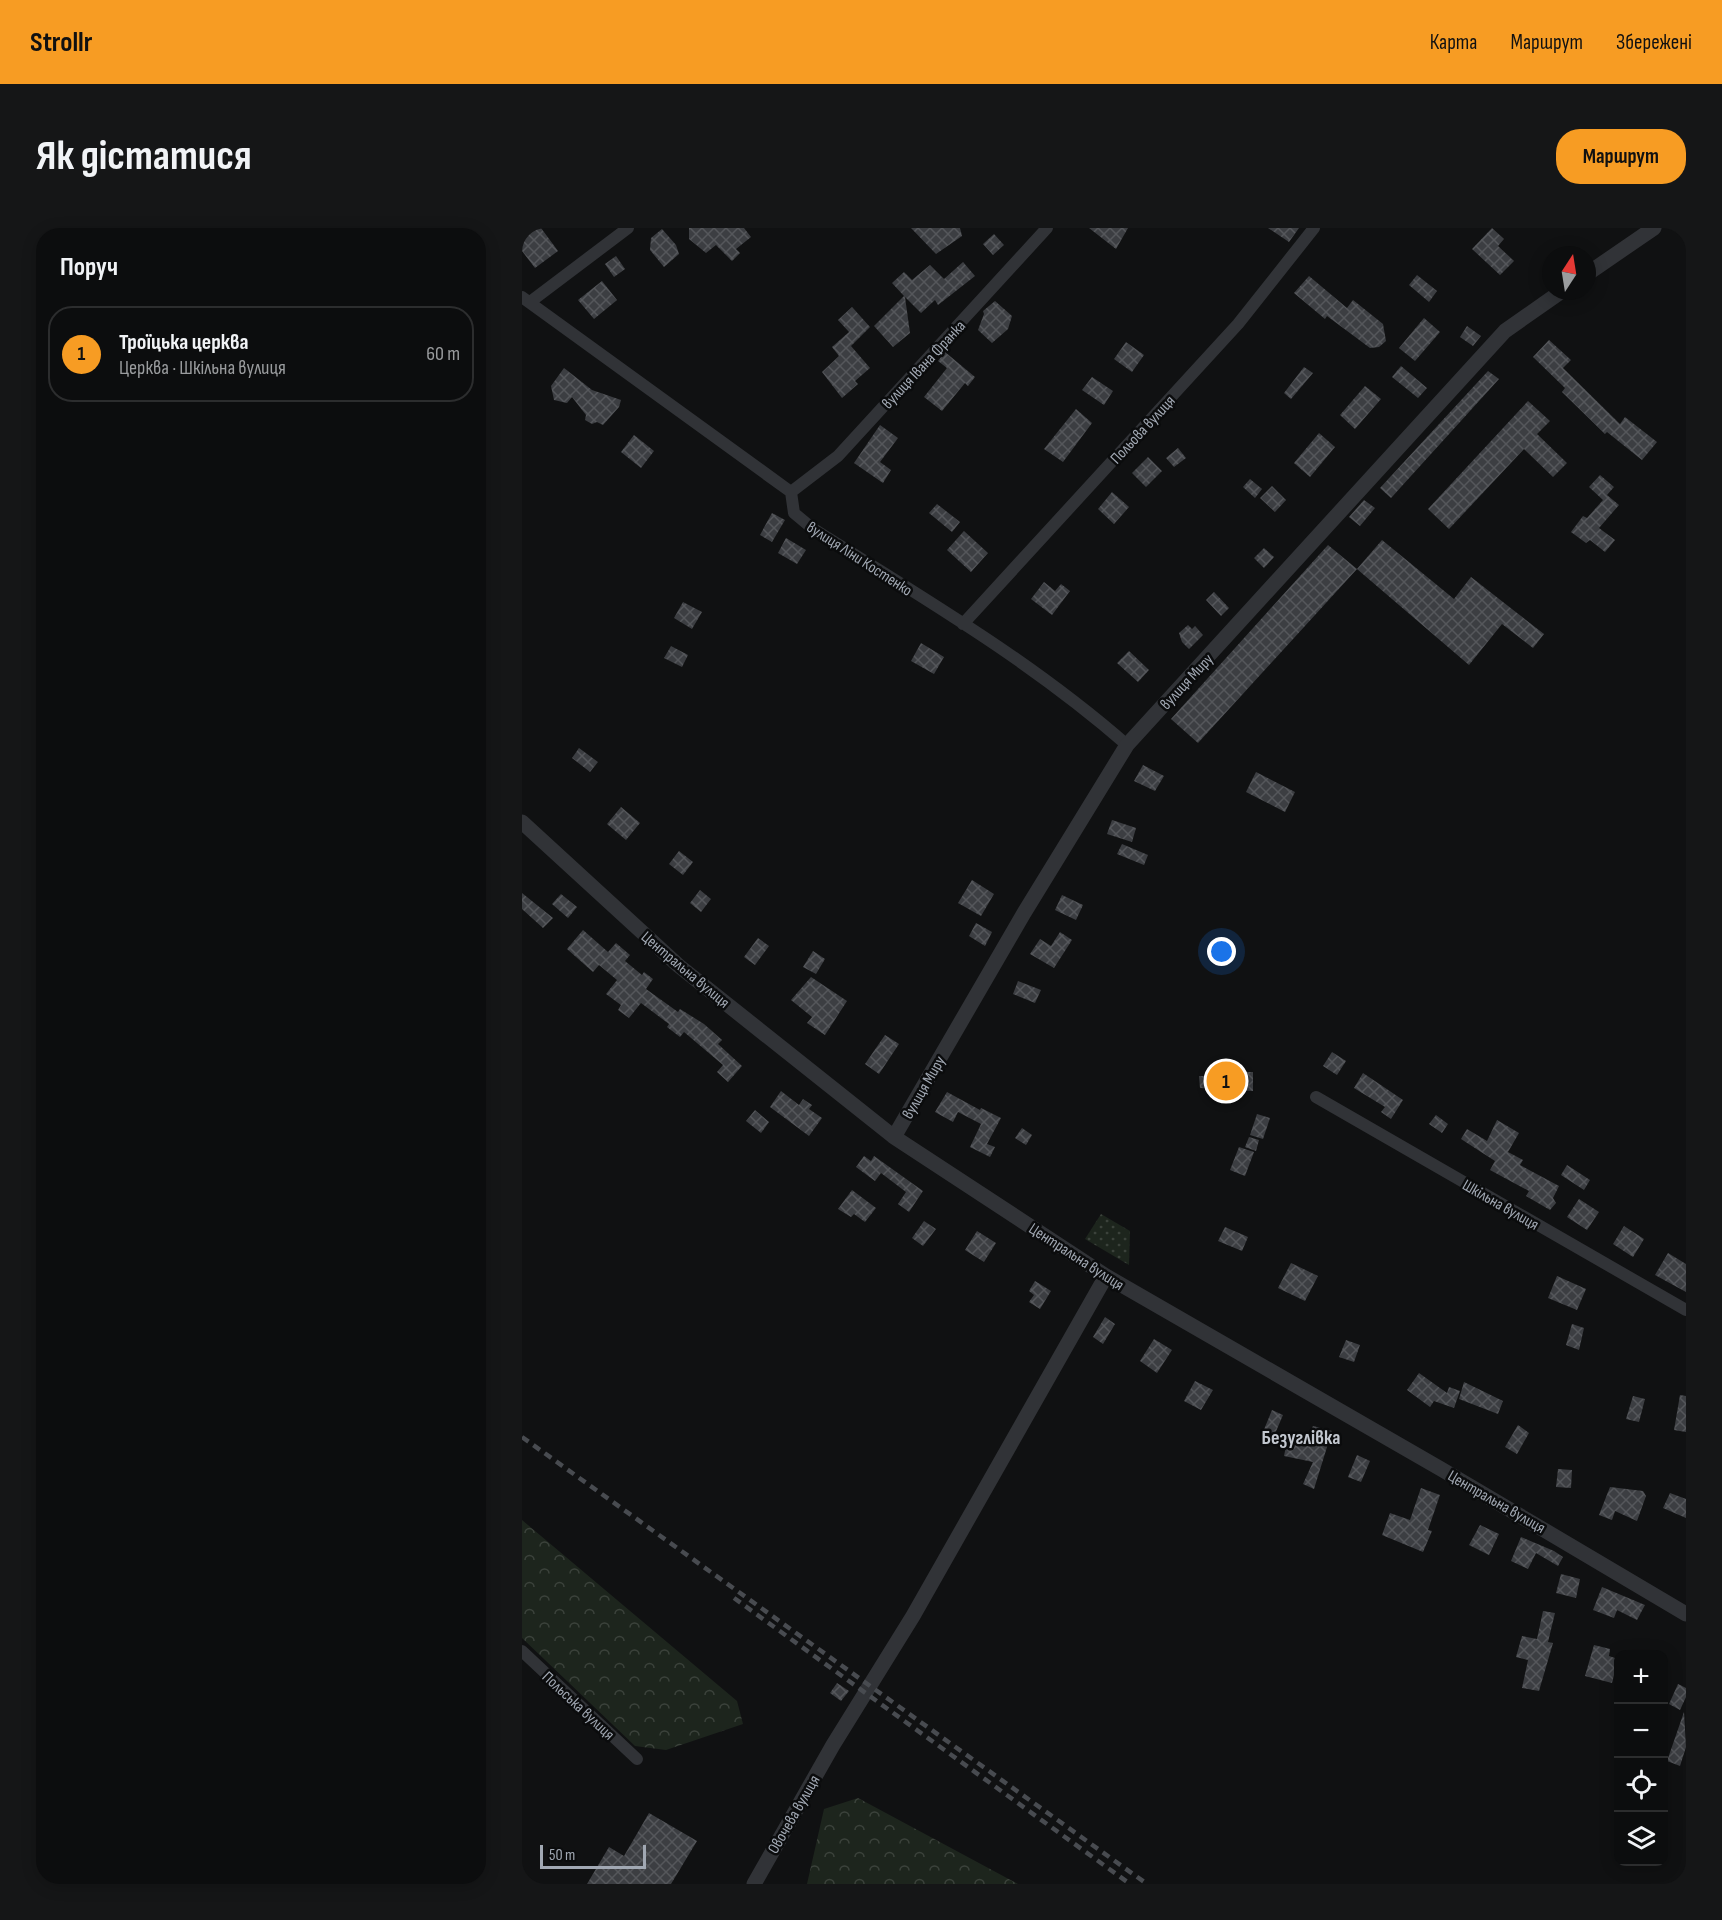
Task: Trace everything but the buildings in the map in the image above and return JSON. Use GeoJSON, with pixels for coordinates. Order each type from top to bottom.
{"type":"FeatureCollection","features":[{"type":"Feature","properties":{"kind":"street"},"geometry":{"type":"LineString","coordinates":[[628,228],[526,299],[791,492]]}},
{"type":"Feature","properties":{"kind":"street","name":"вулиця Івана Франка"},"geometry":{"type":"LineString","coordinates":[[791,492],[838,456],[1047,228]]}},
{"type":"Feature","properties":{"kind":"street","name":"Польова вулиця"},"geometry":{"type":"LineString","coordinates":[[963,624],[1238,324],[1314,228]]}},
{"type":"Feature","properties":{"kind":"street"},"geometry":{"type":"LineString","coordinates":[[1596,268],[1654,228]]}},
{"type":"Feature","properties":{"kind":"street","name":"вулиця Миру"},"geometry":{"type":"LineString","coordinates":[[894,1137],[1024,913],[1126,745],[1504,331],[1549,300]]}},
{"type":"Feature","properties":{"kind":"street","name":"вулиця Ліни Костенко"},"geometry":{"type":"LineString","coordinates":[[791,492],[794,513],[812,528],[1020,660],[1085,708],[1126,745]]}},
{"type":"Feature","properties":{"kind":"street","name":"Центральна вулиця"},"geometry":{"type":"LineString","coordinates":[[522,822],[679,966],[894,1137],[1106,1276],[1686,1614]]}},
{"type":"Feature","properties":{"kind":"street","name":"Шкільна вулиця"},"geometry":{"type":"LineString","coordinates":[[1316,1097],[1686,1310]]}},
{"type":"Feature","properties":{"kind":"street","name":"Овочева вулиця"},"geometry":{"type":"LineString","coordinates":[[754,1884],[833,1745],[913,1616],[1106,1276]]}},
{"type":"Feature","properties":{"kind":"street","name":"Польська вулиця"},"geometry":{"type":"LineString","coordinates":[[522,1652],[637,1759]]}},
{"type":"Feature","properties":{"kind":"green space"},"geometry":{"type":"Polygon","coordinates":[[[1101,1214],[1130,1231],[1129,1265],[1085,1239],[1101,1214]]]}},
{"type":"Feature","properties":{"kind":"green space"},"geometry":{"type":"Polygon","coordinates":[[[522,1520],[737,1701],[743,1724],[666,1750],[635,1746],[522,1638],[522,1520]]]}},
{"type":"Feature","properties":{"kind":"green space"},"geometry":{"type":"Polygon","coordinates":[[[858,1798],[1018,1884],[807,1884],[824,1809],[858,1798]]]}},
{"type":"Feature","properties":{"kind":"railway"},"geometry":{"type":"LineString","coordinates":[[522,1437],[1147,1884]]}},
{"type":"Feature","properties":{"kind":"railway"},"geometry":{"type":"LineString","coordinates":[[734,1598],[1130,1884]]}},
{"type":"Feature","properties":{"kind":"place","name":"Троїцька церква"},"geometry":{"type":"Point","coordinates":[1226,1081]}},
{"type":"Feature","properties":{"kind":"district","name":"Безуглівка"},"geometry":{"type":"Point","coordinates":[1301,1437]}}]}
